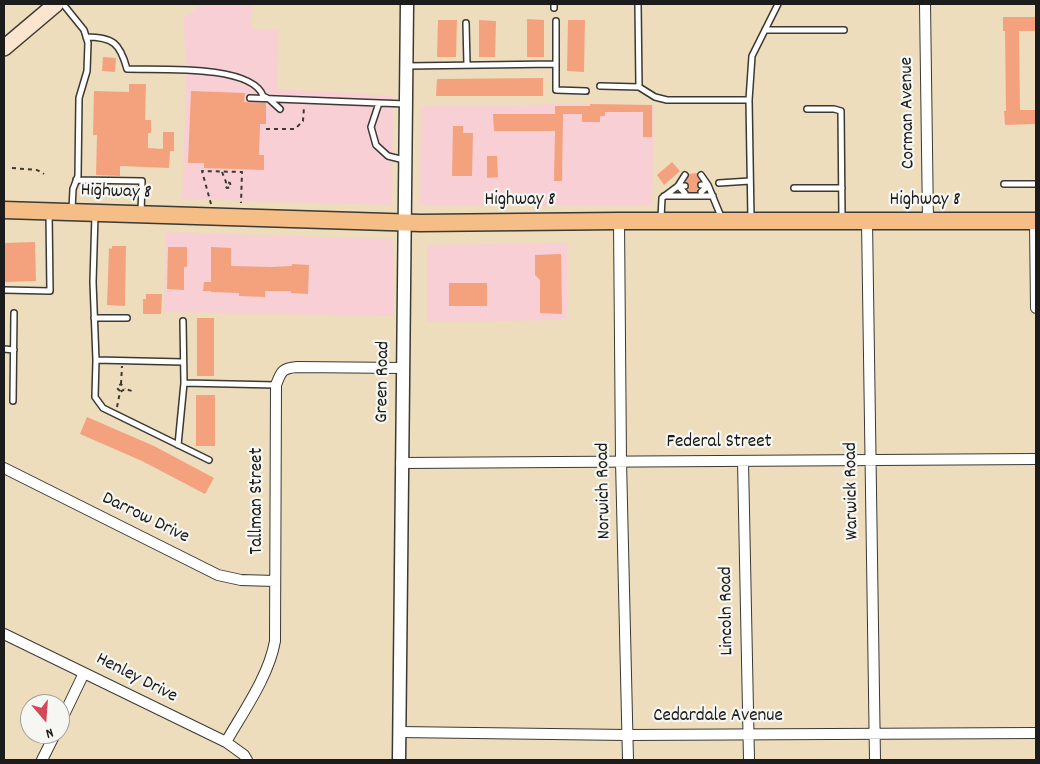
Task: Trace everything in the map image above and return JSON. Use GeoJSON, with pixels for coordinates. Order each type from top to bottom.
{"type":"FeatureCollection","features":[{"type":"Feature","properties":{"kind":"main road"},"geometry":{"type":"LineString","coordinates":[[4,48],[56,4]]}},
{"type":"Feature","properties":{"kind":"main road","name":"Highway 8"},"geometry":{"type":"LineString","coordinates":[[4,210],[405,222],[1036,221]]}},
{"type":"Feature","properties":{"kind":"street","name":"Green Road"},"geometry":{"type":"LineString","coordinates":[[399,760],[407,4]]}},
{"type":"Feature","properties":{"kind":"street","name":"Corman Avenue"},"geometry":{"type":"LineString","coordinates":[[925,4],[928,221]]}},
{"type":"Feature","properties":{"kind":"street","name":"Norwich Road"},"geometry":{"type":"LineString","coordinates":[[619,221],[621,461],[628,760]]}},
{"type":"Feature","properties":{"kind":"street","name":"Warwick Road"},"geometry":{"type":"LineString","coordinates":[[867,221],[875,760]]}},
{"type":"Feature","properties":{"kind":"street"},"geometry":{"type":"LineString","coordinates":[[1036,221],[1036,308]]}},
{"type":"Feature","properties":{"kind":"street"},"geometry":{"type":"LineString","coordinates":[[276,385],[281,372],[288,367],[403,368]]}},
{"type":"Feature","properties":{"kind":"street","name":"Tallman Street"},"geometry":{"type":"LineString","coordinates":[[226,742],[271,659],[275,642],[276,385]]}},
{"type":"Feature","properties":{"kind":"street","name":"Federal Street"},"geometry":{"type":"LineString","coordinates":[[401,463],[1036,459]]}},
{"type":"Feature","properties":{"kind":"street","name":"Lincoln Road"},"geometry":{"type":"LineString","coordinates":[[743,461],[749,760]]}},
{"type":"Feature","properties":{"kind":"street","name":"Darrow Drive"},"geometry":{"type":"LineString","coordinates":[[4,468],[218,575],[241,580],[275,581]]}},
{"type":"Feature","properties":{"kind":"street","name":"Henley Drive"},"geometry":{"type":"LineString","coordinates":[[4,634],[226,742],[240,751],[247,760]]}},
{"type":"Feature","properties":{"kind":"street"},"geometry":{"type":"LineString","coordinates":[[70,702],[84,672]]}},
{"type":"Feature","properties":{"kind":"street","name":"Cedardale Avenue"},"geometry":{"type":"LineString","coordinates":[[399,732],[627,735],[1036,733]]}},
{"type":"Feature","properties":{"kind":"street"},"geometry":{"type":"LineString","coordinates":[[42,760],[50,744]]}},
{"type":"Feature","properties":{"kind":"lane"},"geometry":{"type":"LineString","coordinates":[[63,4],[84,30],[88,43],[87,71],[79,98],[78,176],[72,189],[72,212]]}},
{"type":"Feature","properties":{"kind":"lane"},"geometry":{"type":"LineString","coordinates":[[638,4],[639,87]]}},
{"type":"Feature","properties":{"kind":"lane"},"geometry":{"type":"LineString","coordinates":[[751,222],[749,100],[752,56],[778,4]]}},
{"type":"Feature","properties":{"kind":"lane"},"geometry":{"type":"LineString","coordinates":[[556,21],[556,90],[586,91]]}},
{"type":"Feature","properties":{"kind":"lane"},"geometry":{"type":"LineString","coordinates":[[466,23],[467,65]]}},
{"type":"Feature","properties":{"kind":"lane"},"geometry":{"type":"LineString","coordinates":[[765,30],[844,30]]}},
{"type":"Feature","properties":{"kind":"lane"},"geometry":{"type":"LineString","coordinates":[[86,37],[103,37],[110,40],[124,57],[127,69],[207,71],[234,74],[255,86],[262,92],[263,96],[280,109]]}},
{"type":"Feature","properties":{"kind":"lane"},"geometry":{"type":"LineString","coordinates":[[407,66],[556,64]]}},
{"type":"Feature","properties":{"kind":"lane"},"geometry":{"type":"LineString","coordinates":[[600,86],[639,87],[655,97],[667,100],[749,100]]}},
{"type":"Feature","properties":{"kind":"lane"},"geometry":{"type":"LineString","coordinates":[[250,98],[406,104]]}},
{"type":"Feature","properties":{"kind":"lane"},"geometry":{"type":"LineString","coordinates":[[379,103],[371,127],[376,145],[388,156],[406,160]]}},
{"type":"Feature","properties":{"kind":"lane"},"geometry":{"type":"LineString","coordinates":[[807,109],[834,109],[841,111],[843,221]]}},
{"type":"Feature","properties":{"kind":"lane"},"geometry":{"type":"LineString","coordinates":[[701,175],[708,185],[723,222]]}},
{"type":"Feature","properties":{"kind":"lane"},"geometry":{"type":"LineString","coordinates":[[76,180],[142,181],[141,214]]}},
{"type":"Feature","properties":{"kind":"lane"},"geometry":{"type":"LineString","coordinates":[[719,183],[750,181]]}},
{"type":"Feature","properties":{"kind":"lane"},"geometry":{"type":"LineString","coordinates":[[1004,184],[1036,184]]}},
{"type":"Feature","properties":{"kind":"lane"},"geometry":{"type":"LineString","coordinates":[[661,221],[662,198],[678,186],[685,185],[678,186]]}},
{"type":"Feature","properties":{"kind":"lane"},"geometry":{"type":"LineString","coordinates":[[708,185],[701,187],[708,185]]}},
{"type":"Feature","properties":{"kind":"lane"},"geometry":{"type":"LineString","coordinates":[[794,188],[842,188]]}},
{"type":"Feature","properties":{"kind":"lane"},"geometry":{"type":"LineString","coordinates":[[664,196],[713,196]]}},
{"type":"Feature","properties":{"kind":"lane"},"geometry":{"type":"LineString","coordinates":[[4,290],[50,291],[49,211]]}},
{"type":"Feature","properties":{"kind":"lane"},"geometry":{"type":"LineString","coordinates":[[95,212],[93,282],[96,360],[95,396],[104,408],[209,460]]}},
{"type":"Feature","properties":{"kind":"lane"},"geometry":{"type":"LineString","coordinates":[[13,400],[14,313]]}},
{"type":"Feature","properties":{"kind":"lane"},"geometry":{"type":"LineString","coordinates":[[94,318],[127,318]]}},
{"type":"Feature","properties":{"kind":"lane"},"geometry":{"type":"LineString","coordinates":[[178,445],[184,383],[183,321]]}},
{"type":"Feature","properties":{"kind":"lane"},"geometry":{"type":"LineString","coordinates":[[4,350],[14,350]]}},
{"type":"Feature","properties":{"kind":"lane"},"geometry":{"type":"LineString","coordinates":[[96,360],[183,362]]}},
{"type":"Feature","properties":{"kind":"lane"},"geometry":{"type":"LineString","coordinates":[[184,383],[276,385]]}},
{"type":"Feature","properties":{"kind":"path"},"geometry":{"type":"LineString","coordinates":[[266,129],[295,129],[304,121],[304,100]]}},
{"type":"Feature","properties":{"kind":"path"},"geometry":{"type":"LineString","coordinates":[[12,168],[37,170],[44,174]]}},
{"type":"Feature","properties":{"kind":"path"},"geometry":{"type":"LineString","coordinates":[[212,216],[202,171],[242,172],[241,203]]}},
{"type":"Feature","properties":{"kind":"path"},"geometry":{"type":"LineString","coordinates":[[222,172],[226,182]]}},
{"type":"Feature","properties":{"kind":"path"},"geometry":{"type":"LineString","coordinates":[[116,414],[120,392],[117,388],[121,384],[123,361]]}},
{"type":"Feature","properties":{"kind":"path"},"geometry":{"type":"LineString","coordinates":[[121,384],[125,389]]}},
{"type":"Feature","properties":{"kind":"path"},"geometry":{"type":"LineString","coordinates":[[120,392],[125,389],[132,390]]}},
{"type":"Feature","properties":{"kind":"shaded area"},"geometry":{"type":"Polygon","coordinates":[[[202,4],[251,4],[252,30],[278,30],[277,89],[393,96],[392,205],[182,199],[186,87],[184,18],[202,4]]]}},
{"type":"Feature","properties":{"kind":"shaded area"},"geometry":{"type":"Polygon","coordinates":[[[654,105],[652,205],[420,205],[421,106],[654,105]]]}},
{"type":"Feature","properties":{"kind":"shaded area"},"geometry":{"type":"Polygon","coordinates":[[[166,232],[391,239],[394,243],[393,316],[164,312],[166,232]]]}},
{"type":"Feature","properties":{"kind":"shaded area"},"geometry":{"type":"Polygon","coordinates":[[[567,243],[567,320],[427,322],[427,245],[567,243]]]}},
{"type":"Feature","properties":{"kind":"building"},"geometry":{"type":"Polygon","coordinates":[[[1003,17],[1036,17],[1036,31],[1019,31],[1020,110],[1036,110],[1036,124],[1005,125],[1005,31],[1003,31],[1003,17]]]}},
{"type":"Feature","properties":{"kind":"building"},"geometry":{"type":"Polygon","coordinates":[[[527,19],[544,20],[544,57],[527,57],[527,19]]]}},
{"type":"Feature","properties":{"kind":"building"},"geometry":{"type":"Polygon","coordinates":[[[438,20],[457,20],[456,57],[437,57],[438,20]]]}},
{"type":"Feature","properties":{"kind":"building"},"geometry":{"type":"Polygon","coordinates":[[[479,20],[496,21],[495,57],[479,57],[479,20]]]}},
{"type":"Feature","properties":{"kind":"building"},"geometry":{"type":"Polygon","coordinates":[[[568,20],[585,20],[584,72],[567,71],[568,20]]]}},
{"type":"Feature","properties":{"kind":"building"},"geometry":{"type":"Polygon","coordinates":[[[103,57],[116,58],[115,72],[102,71],[103,57]]]}},
{"type":"Feature","properties":{"kind":"building"},"geometry":{"type":"Polygon","coordinates":[[[543,78],[543,96],[436,96],[437,79],[543,78]]]}},
{"type":"Feature","properties":{"kind":"building"},"geometry":{"type":"Polygon","coordinates":[[[129,84],[146,84],[145,120],[151,120],[151,133],[148,133],[148,148],[163,149],[163,132],[174,132],[174,151],[170,151],[169,168],[120,166],[120,176],[96,175],[97,135],[93,135],[94,91],[129,92],[129,84]]]}},
{"type":"Feature","properties":{"kind":"building"},"geometry":{"type":"Polygon","coordinates":[[[191,91],[245,93],[244,102],[266,103],[266,124],[260,124],[259,155],[264,155],[264,170],[204,168],[204,163],[188,163],[191,91]]]}},
{"type":"Feature","properties":{"kind":"building"},"geometry":{"type":"Polygon","coordinates":[[[590,104],[652,105],[652,137],[643,137],[643,112],[605,112],[605,116],[600,116],[600,122],[582,122],[582,114],[563,114],[562,181],[554,181],[555,131],[494,131],[493,114],[555,114],[555,106],[590,106],[590,104]]]}},
{"type":"Feature","properties":{"kind":"building"},"geometry":{"type":"Polygon","coordinates":[[[453,126],[463,126],[463,133],[473,133],[472,176],[452,176],[453,126]]]}},
{"type":"Feature","properties":{"kind":"building"},"geometry":{"type":"Polygon","coordinates":[[[487,156],[497,156],[498,177],[487,178],[487,156]]]}},
{"type":"Feature","properties":{"kind":"building"},"geometry":{"type":"Polygon","coordinates":[[[672,162],[680,171],[664,185],[657,175],[672,162]]]}},
{"type":"Feature","properties":{"kind":"building"},"geometry":{"type":"Polygon","coordinates":[[[697,173],[700,181],[697,185],[697,192],[689,192],[689,184],[686,182],[689,174],[697,173]]]}},
{"type":"Feature","properties":{"kind":"building"},"geometry":{"type":"Polygon","coordinates":[[[35,242],[36,281],[4,282],[4,243],[35,242]]]}},
{"type":"Feature","properties":{"kind":"building"},"geometry":{"type":"Polygon","coordinates":[[[112,246],[126,246],[125,306],[107,305],[109,248],[112,249],[112,246]]]}},
{"type":"Feature","properties":{"kind":"building"},"geometry":{"type":"Polygon","coordinates":[[[168,247],[187,247],[187,267],[184,267],[184,290],[167,289],[168,247]]]}},
{"type":"Feature","properties":{"kind":"building"},"geometry":{"type":"Polygon","coordinates":[[[211,247],[231,248],[231,266],[271,267],[292,266],[292,264],[309,265],[308,294],[291,293],[291,291],[265,291],[265,297],[239,296],[239,293],[203,291],[204,282],[211,282],[211,247]]]}},
{"type":"Feature","properties":{"kind":"building"},"geometry":{"type":"Polygon","coordinates":[[[561,254],[562,314],[540,313],[540,280],[535,275],[535,255],[561,254]]]}},
{"type":"Feature","properties":{"kind":"building"},"geometry":{"type":"Polygon","coordinates":[[[449,283],[487,283],[487,306],[449,306],[449,283]]]}},
{"type":"Feature","properties":{"kind":"building"},"geometry":{"type":"Polygon","coordinates":[[[146,294],[162,294],[161,314],[143,314],[143,299],[146,299],[146,294]]]}},
{"type":"Feature","properties":{"kind":"building"},"geometry":{"type":"Polygon","coordinates":[[[197,318],[214,318],[214,376],[197,376],[197,318]]]}},
{"type":"Feature","properties":{"kind":"building"},"geometry":{"type":"Polygon","coordinates":[[[196,395],[215,395],[215,446],[196,446],[196,395]]]}},
{"type":"Feature","properties":{"kind":"building"},"geometry":{"type":"Polygon","coordinates":[[[87,417],[154,446],[214,478],[205,494],[142,461],[80,434],[87,417]]]}}]}
